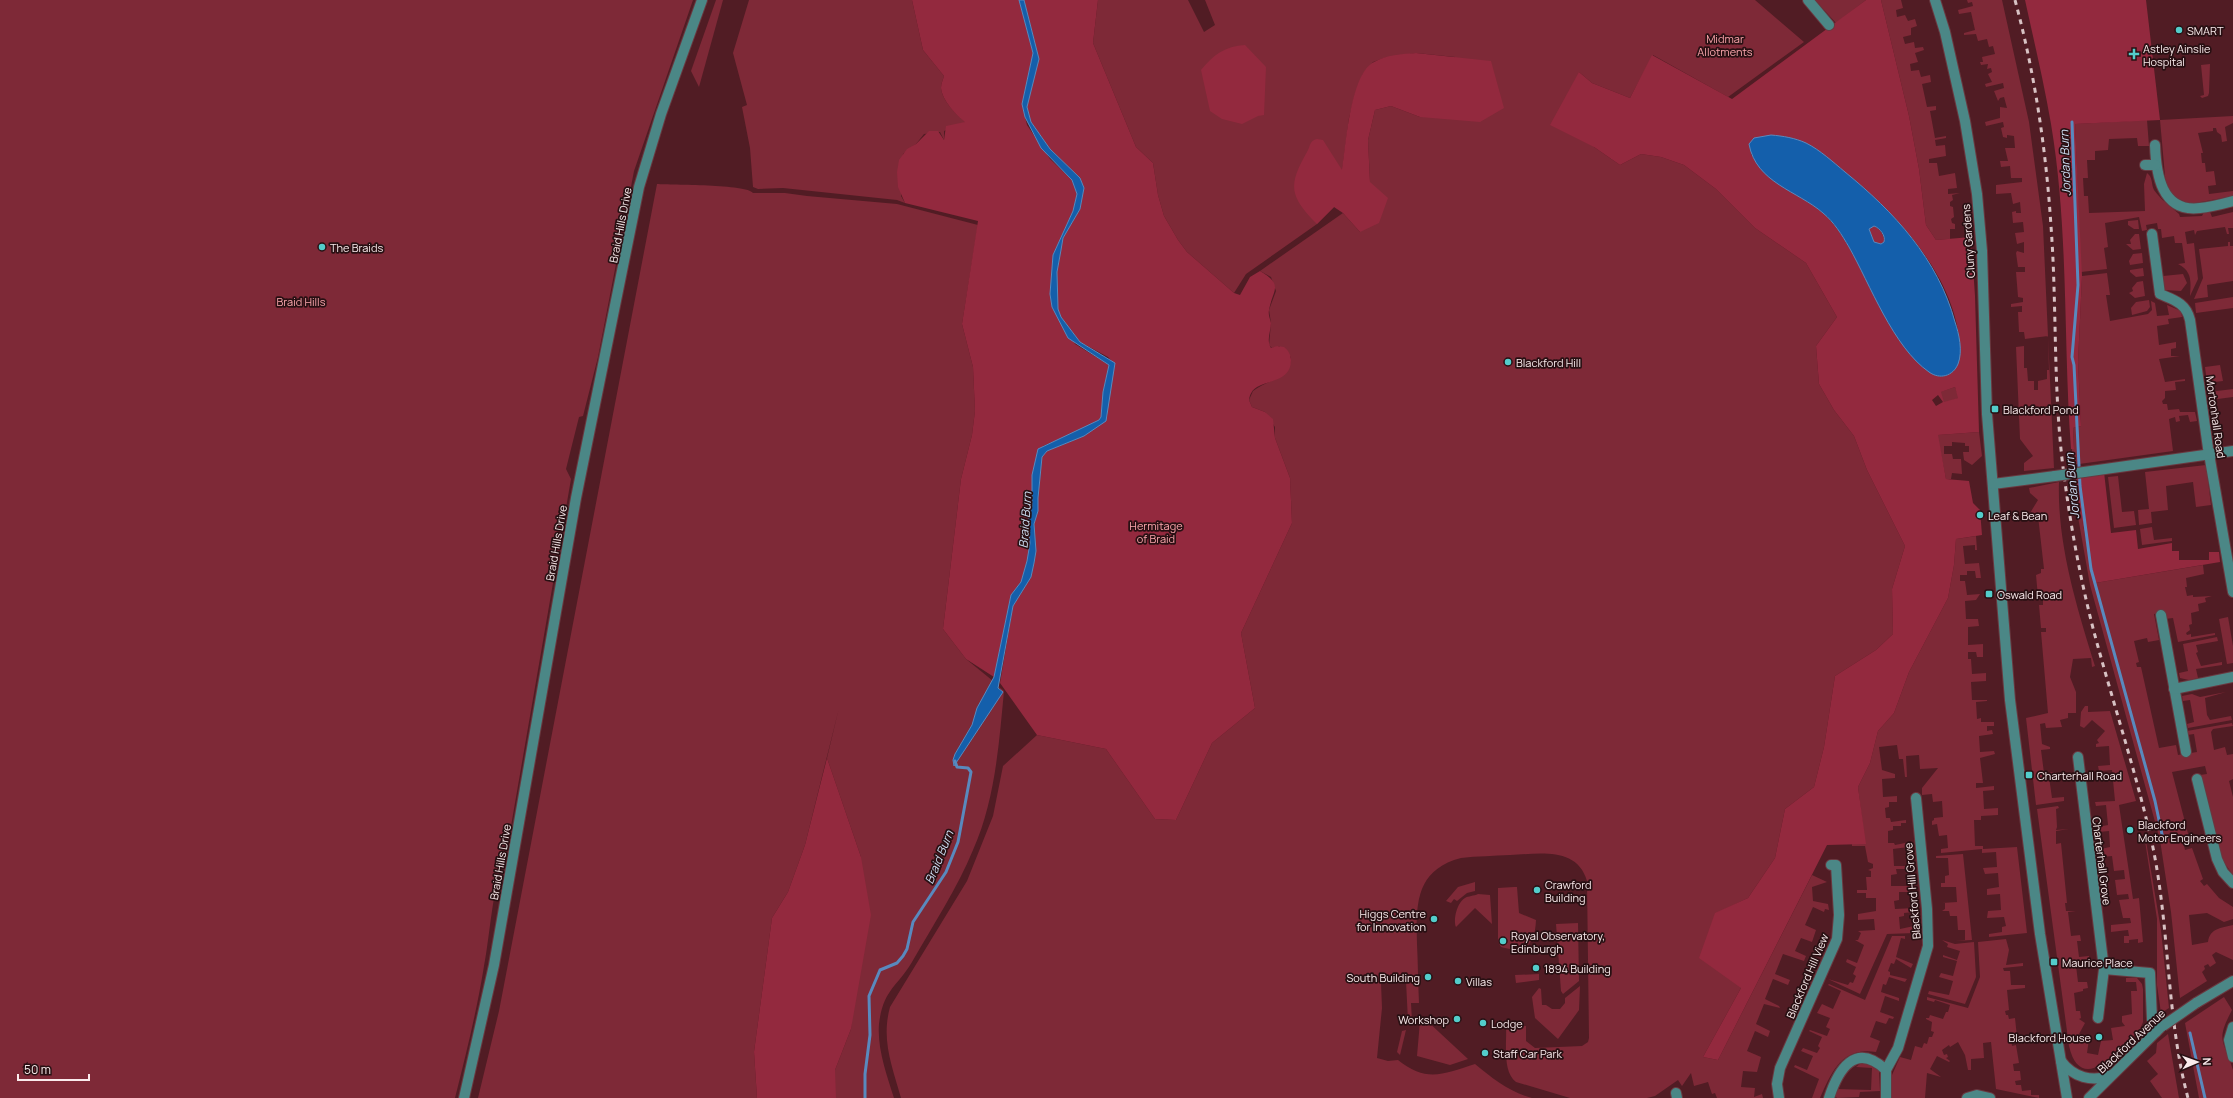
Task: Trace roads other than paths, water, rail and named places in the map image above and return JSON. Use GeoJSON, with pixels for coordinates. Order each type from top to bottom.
{"type":"FeatureCollection","features":[{"type":"Feature","properties":{"kind":"street","name":"Braid Hills Drive"},"geometry":{"type":"LineString","coordinates":[[464,1098],[494,965],[576,498],[638,194],[661,114],[702,0]]}},
{"type":"Feature","properties":{"kind":"street"},"geometry":{"type":"LineString","coordinates":[[1808,0],[1829,25]]}},
{"type":"Feature","properties":{"kind":"street","name":"Cluny Gardens"},"geometry":{"type":"LineString","coordinates":[[1935,0],[1963,114],[1977,194],[1982,251],[1987,414],[1993,484]]}},
{"type":"Feature","properties":{"kind":"street"},"geometry":{"type":"LineString","coordinates":[[2155,145],[2158,178],[2163,191],[2169,198],[2182,206],[2199,208],[2233,201]]}},
{"type":"Feature","properties":{"kind":"street"},"geometry":{"type":"LineString","coordinates":[[2145,166],[2156,165]]}},
{"type":"Feature","properties":{"kind":"street","name":"Mortonhall Road"},"geometry":{"type":"LineString","coordinates":[[2152,234],[2160,294],[2181,303],[2189,316],[2209,455],[2233,592]]}},
{"type":"Feature","properties":{"kind":"street"},"geometry":{"type":"LineString","coordinates":[[2067,1098],[2059,1059],[2014,731],[1993,484],[2233,451]]}},
{"type":"Feature","properties":{"kind":"street"},"geometry":{"type":"LineString","coordinates":[[2161,615],[2186,752]]}},
{"type":"Feature","properties":{"kind":"street"},"geometry":{"type":"LineString","coordinates":[[2174,688],[2233,677]]}},
{"type":"Feature","properties":{"kind":"street","name":"Charterhall Grove"},"geometry":{"type":"LineString","coordinates":[[2078,756],[2104,969],[2098,1018]]}},
{"type":"Feature","properties":{"kind":"street"},"geometry":{"type":"LineString","coordinates":[[2197,779],[2217,859],[2223,872],[2233,883]]}},
{"type":"Feature","properties":{"kind":"street","name":"Blackford Hill Grove"},"geometry":{"type":"LineString","coordinates":[[1886,1070],[1898,1048],[1928,946],[1927,909],[1916,798]]}},
{"type":"Feature","properties":{"kind":"street","name":"Blackford Hill View"},"geometry":{"type":"LineString","coordinates":[[1780,1098],[1777,1084],[1780,1068],[1838,939],[1839,915],[1836,865],[1831,865]]}},
{"type":"Feature","properties":{"kind":"street"},"geometry":{"type":"LineString","coordinates":[[2104,969],[2150,973],[2152,1015],[2160,1029]]}},
{"type":"Feature","properties":{"kind":"street","name":"Blackford Avenue"},"geometry":{"type":"LineString","coordinates":[[2089,1098],[2160,1029],[2196,1003],[2233,981]]}},
{"type":"Feature","properties":{"kind":"street"},"geometry":{"type":"LineString","coordinates":[[2233,1027],[2229,1040],[2233,1056]]}},
{"type":"Feature","properties":{"kind":"street"},"geometry":{"type":"LineString","coordinates":[[1829,1098],[1838,1074],[1850,1062],[1867,1058],[1876,1062],[1886,1070],[1886,1098]]}},
{"type":"Feature","properties":{"kind":"street"},"geometry":{"type":"LineString","coordinates":[[2059,1059],[2074,1074],[2084,1077],[2098,1078],[2113,1074]]}},
{"type":"Feature","properties":{"kind":"street"},"geometry":{"type":"LineString","coordinates":[[1969,1097],[1990,1098]]}},
{"type":"Feature","properties":{"kind":"water"},"geometry":{"type":"Polygon","coordinates":[[[1019,0],[1024,0],[1039,59],[1027,107],[1031,122],[1050,149],[1080,178],[1084,188],[1080,209],[1063,238],[1057,272],[1058,309],[1061,317],[1080,342],[1115,363],[1106,421],[1084,436],[1047,451],[1042,457],[1038,511],[1034,524],[1036,551],[1031,577],[1013,606],[998,688],[1003,692],[954,766],[953,760],[955,754],[972,725],[977,708],[994,677],[1011,595],[1021,582],[1027,561],[1030,543],[1028,521],[1032,506],[1032,475],[1038,449],[1099,420],[1101,417],[1103,392],[1109,365],[1068,338],[1052,307],[1050,294],[1053,255],[1073,211],[1077,194],[1072,180],[1041,148],[1025,117],[1022,104],[1033,53],[1019,0]]]}},
{"type":"Feature","properties":{"kind":"water"},"geometry":{"type":"Polygon","coordinates":[[[1771,135],[1780,136],[1798,140],[1811,146],[1826,156],[1863,187],[1897,220],[1912,238],[1926,257],[1938,278],[1958,332],[1960,354],[1956,368],[1950,374],[1946,376],[1937,376],[1929,372],[1916,361],[1904,347],[1883,314],[1849,247],[1838,229],[1831,220],[1813,205],[1779,185],[1760,168],[1753,157],[1749,144],[1754,138],[1771,135]],[[1874,226],[1869,229],[1874,242],[1881,244],[1884,242],[1884,237],[1882,232],[1874,226]]]}},
{"type":"Feature","properties":{"kind":"waterway","name":"Jordan Burn"},"geometry":{"type":"LineString","coordinates":[[2072,122],[2078,285],[2072,357],[2074,365],[2080,486],[2091,569],[2155,801],[2163,839]]}},
{"type":"Feature","properties":{"kind":"waterway","name":"Braid Burn"},"geometry":{"type":"LineString","coordinates":[[865,1098],[865,1074],[870,1035],[869,996],[880,970],[897,963],[903,956],[907,949],[913,922],[946,872],[958,842],[971,772],[968,768],[957,767],[955,761]]}},
{"type":"Feature","properties":{"kind":"waterway","name":"Jordan Burn"},"geometry":{"type":"LineString","coordinates":[[2190,1033],[2205,1098]]}},
{"type":"Feature","properties":{"kind":"railway"},"geometry":{"type":"LineString","coordinates":[[2015,0],[2034,84],[2046,169],[2053,256],[2056,377],[2060,437],[2069,509],[2089,612],[2139,790],[2152,843],[2158,875],[2176,1035],[2188,1098]]}},
{"type":"Feature","properties":{"kind":"place","name":"SMART"},"geometry":{"type":"Point","coordinates":[2179,30]}},
{"type":"Feature","properties":{"kind":"place","name":"Astley Ainslie Hospital"},"geometry":{"type":"Point","coordinates":[2134,54]}},
{"type":"Feature","properties":{"kind":"place","name":"The Braids"},"geometry":{"type":"Point","coordinates":[322,247]}},
{"type":"Feature","properties":{"kind":"place","name":"Blackford Hill"},"geometry":{"type":"Point","coordinates":[1508,362]}},
{"type":"Feature","properties":{"kind":"place","name":"Blackford Pond"},"geometry":{"type":"Point","coordinates":[1995,409]}},
{"type":"Feature","properties":{"kind":"place","name":"Leaf & Bean"},"geometry":{"type":"Point","coordinates":[1980,515]}},
{"type":"Feature","properties":{"kind":"place","name":"Oswald Road"},"geometry":{"type":"Point","coordinates":[1989,594]}},
{"type":"Feature","properties":{"kind":"place","name":"Charterhall Road"},"geometry":{"type":"Point","coordinates":[2029,775]}},
{"type":"Feature","properties":{"kind":"place","name":"Blackford Motor Engineers"},"geometry":{"type":"Point","coordinates":[2130,830]}},
{"type":"Feature","properties":{"kind":"place","name":"Crawford Building"},"geometry":{"type":"Point","coordinates":[1537,890]}},
{"type":"Feature","properties":{"kind":"place","name":"Higgs Centre for Innovation"},"geometry":{"type":"Point","coordinates":[1434,919]}},
{"type":"Feature","properties":{"kind":"place","name":"Royal Observatory, Edinburgh"},"geometry":{"type":"Point","coordinates":[1503,941]}},
{"type":"Feature","properties":{"kind":"place","name":"Maurice Place"},"geometry":{"type":"Point","coordinates":[2054,962]}},
{"type":"Feature","properties":{"kind":"place","name":"1894 Building"},"geometry":{"type":"Point","coordinates":[1536,968]}},
{"type":"Feature","properties":{"kind":"place","name":"South Building"},"geometry":{"type":"Point","coordinates":[1428,977]}},
{"type":"Feature","properties":{"kind":"place","name":"Villas"},"geometry":{"type":"Point","coordinates":[1458,981]}},
{"type":"Feature","properties":{"kind":"place","name":"Workshop"},"geometry":{"type":"Point","coordinates":[1457,1019]}},
{"type":"Feature","properties":{"kind":"place","name":"Lodge"},"geometry":{"type":"Point","coordinates":[1483,1023]}},
{"type":"Feature","properties":{"kind":"place","name":"Blackford House"},"geometry":{"type":"Point","coordinates":[2099,1037]}},
{"type":"Feature","properties":{"kind":"place","name":"Staff Car Park"},"geometry":{"type":"Point","coordinates":[1485,1053]}},
{"type":"Feature","properties":{"kind":"park label","name":"Midmar Allotments"},"geometry":{"type":"Point","coordinates":[1725,44]}},
{"type":"Feature","properties":{"kind":"park label","name":"Braid Hills"},"geometry":{"type":"Point","coordinates":[301,301]}},
{"type":"Feature","properties":{"kind":"park label","name":"Hermitage of Braid"},"geometry":{"type":"Point","coordinates":[1156,531]}}]}
